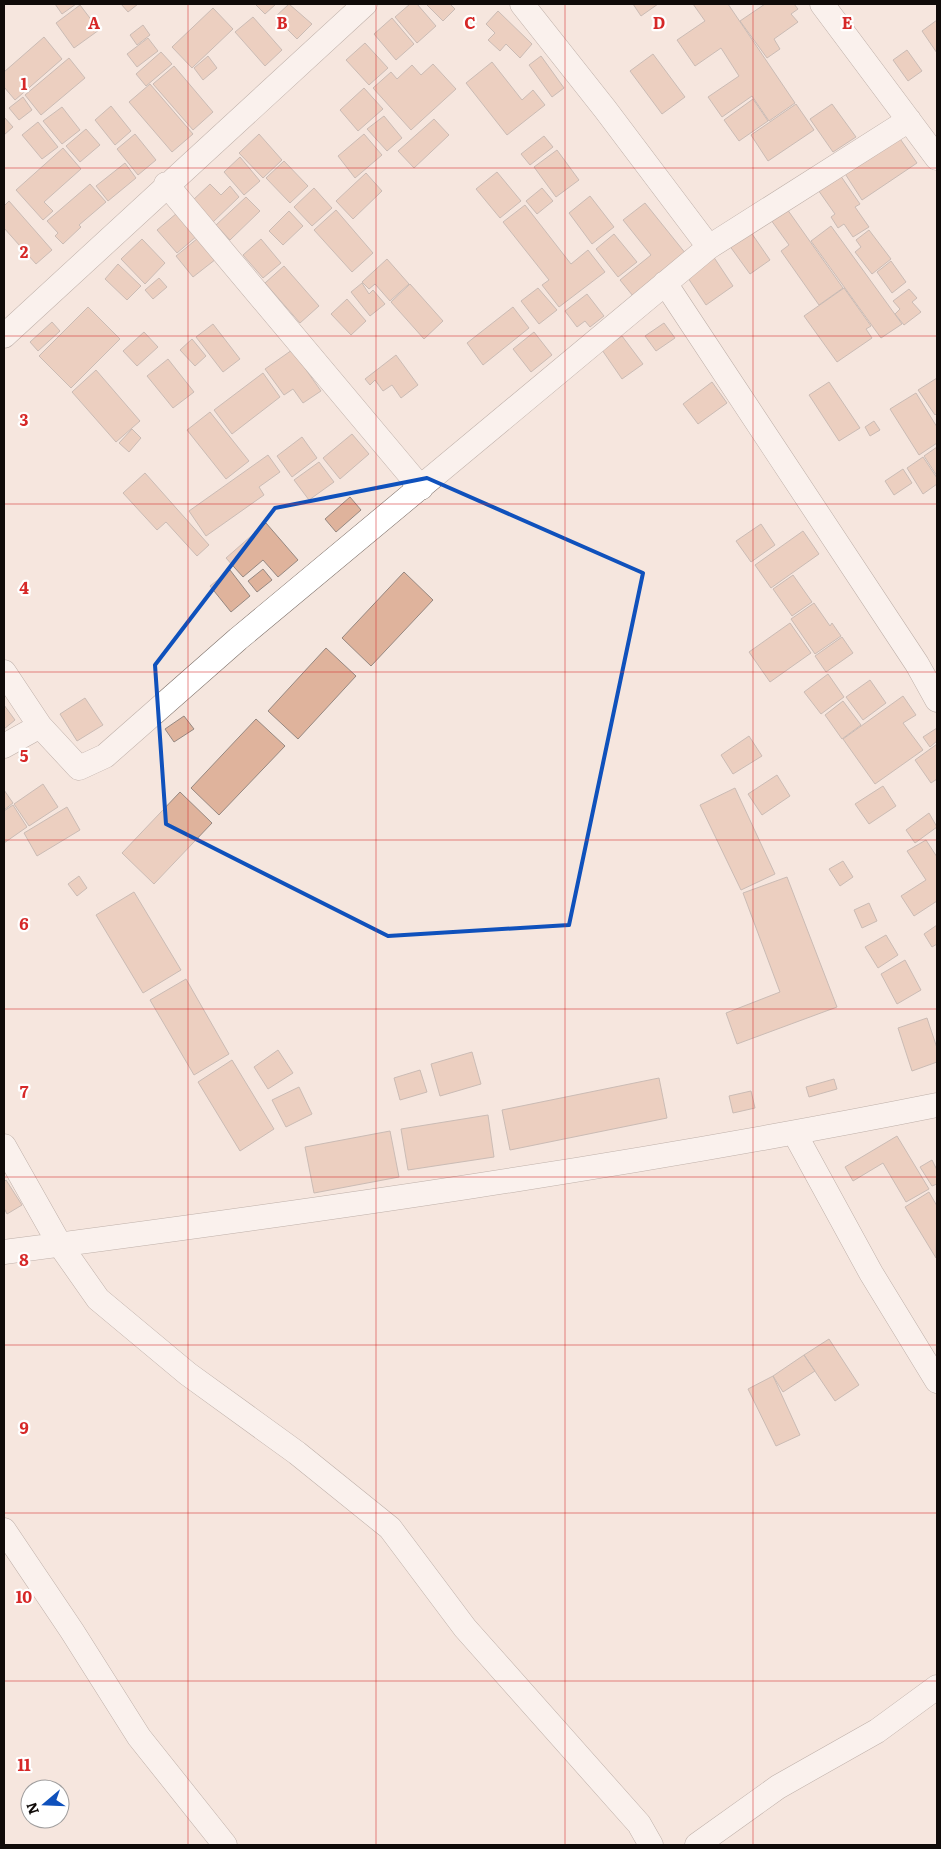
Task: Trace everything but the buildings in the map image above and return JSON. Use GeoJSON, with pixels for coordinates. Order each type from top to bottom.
{"type":"FeatureCollection","features":[{"type":"Feature","properties":{"kind":"street"},"geometry":{"type":"LineString","coordinates":[[4,336],[166,184],[365,4]]}},
{"type":"Feature","properties":{"kind":"street"},"geometry":{"type":"LineString","coordinates":[[522,4],[709,247]]}},
{"type":"Feature","properties":{"kind":"street"},"geometry":{"type":"LineString","coordinates":[[822,4],[937,158]]}},
{"type":"Feature","properties":{"kind":"street"},"geometry":{"type":"LineString","coordinates":[[4,672],[40,726],[79,768],[105,756],[238,639],[709,247],[908,120]]}},
{"type":"Feature","properties":{"kind":"street"},"geometry":{"type":"LineString","coordinates":[[166,184],[421,488]]}},
{"type":"Feature","properties":{"kind":"street"},"geometry":{"type":"LineString","coordinates":[[665,283],[911,656],[937,700]]}},
{"type":"Feature","properties":{"kind":"street"},"geometry":{"type":"LineString","coordinates":[[4,746],[40,726]]}},
{"type":"Feature","properties":{"kind":"street"},"geometry":{"type":"LineString","coordinates":[[4,1252],[454,1191],[795,1134],[937,1106]]}},
{"type":"Feature","properties":{"kind":"street"},"geometry":{"type":"LineString","coordinates":[[795,1134],[871,1273],[937,1381]]}},
{"type":"Feature","properties":{"kind":"street"},"geometry":{"type":"LineString","coordinates":[[4,1146],[60,1245],[98,1299],[188,1374],[297,1453],[390,1528],[465,1628],[639,1824],[651,1845]]}},
{"type":"Feature","properties":{"kind":"street"},"geometry":{"type":"LineString","coordinates":[[4,1530],[72,1631],[139,1737],[225,1845]]}},
{"type":"Feature","properties":{"kind":"street"},"geometry":{"type":"LineString","coordinates":[[697,1845],[778,1787],[877,1732],[937,1687]]}},
{"type":"Feature","properties":{"kind":"highlighted area"},"geometry":{"type":"Polygon","coordinates":[[[427,478],[643,573],[599,774],[569,925],[388,936],[166,824],[155,665],[275,508],[427,478]]]}}]}
